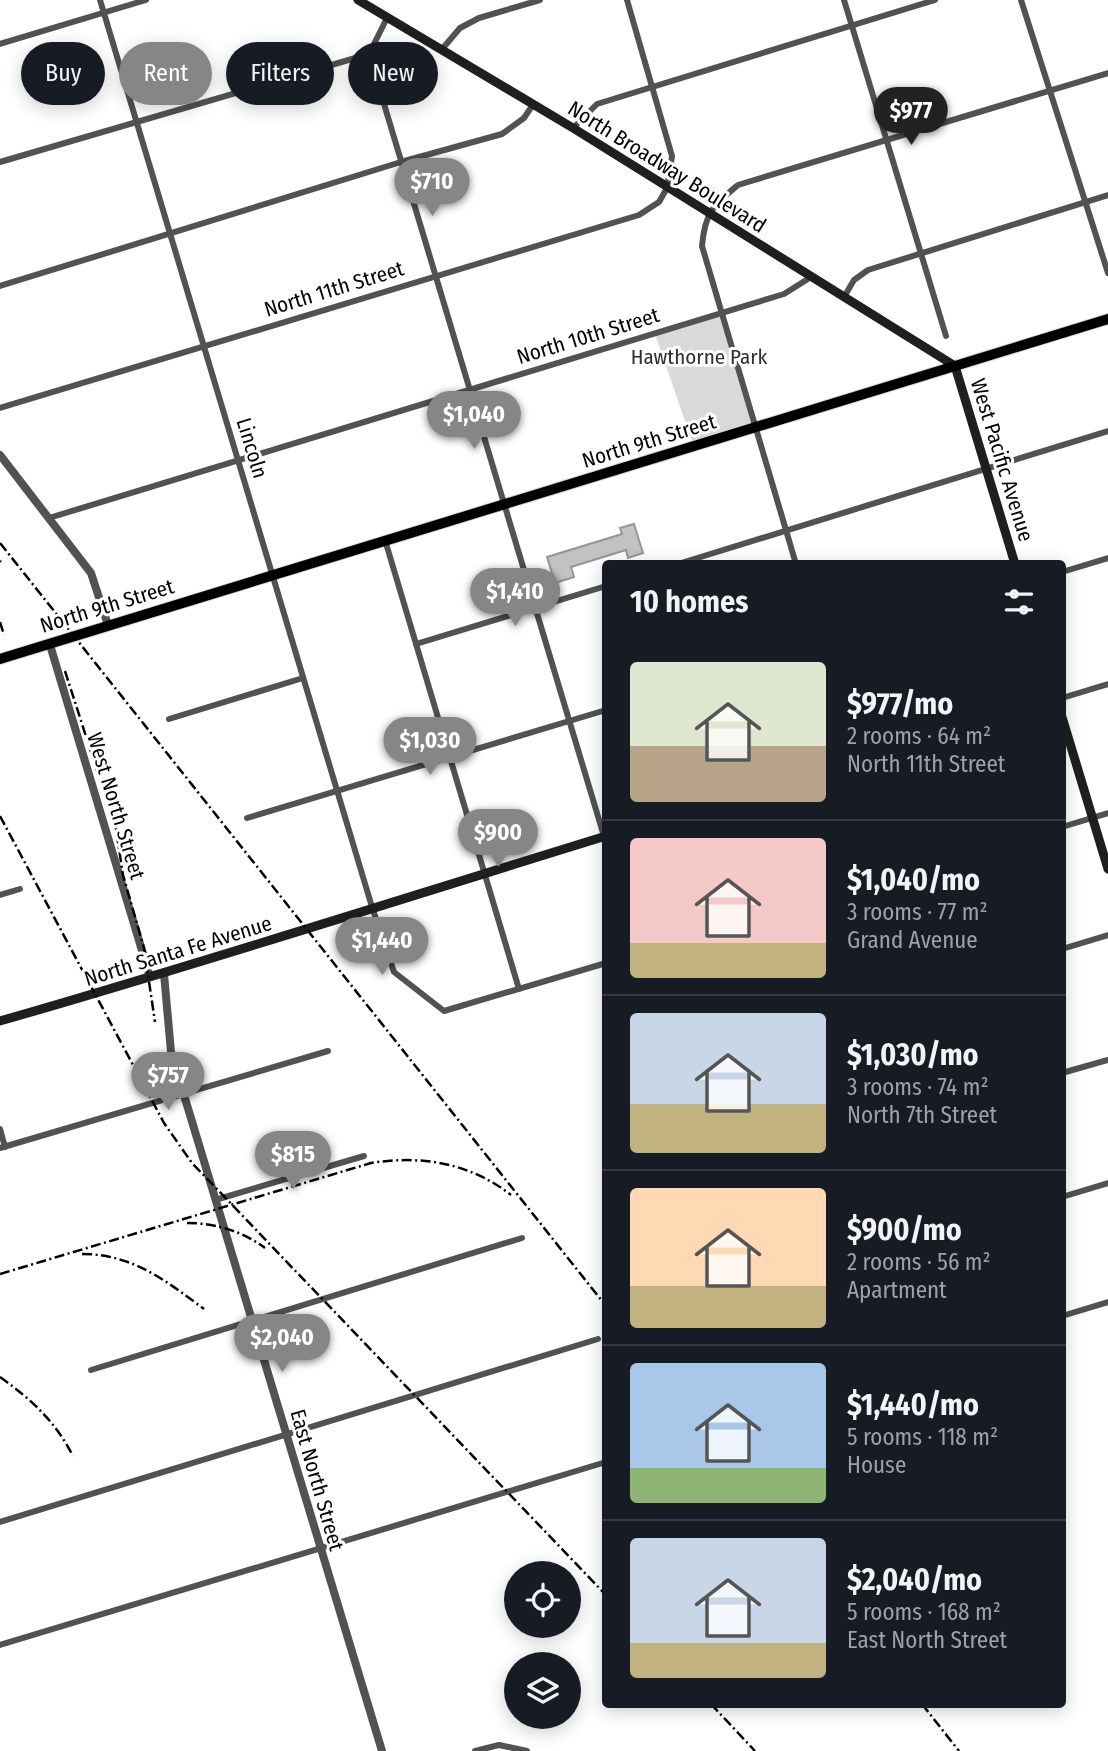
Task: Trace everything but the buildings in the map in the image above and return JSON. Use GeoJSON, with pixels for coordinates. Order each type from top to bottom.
{"type":"FeatureCollection","features":[{"type":"Feature","properties":{"kind":"main road","name":"North Broadway Boulevard"},"geometry":{"type":"LineString","coordinates":[[358,0],[443,48],[532,106],[573,128],[955,366]]}},
{"type":"Feature","properties":{"kind":"main road","name":"North 9th Street"},"geometry":{"type":"LineString","coordinates":[[0,659],[1108,319]]}},
{"type":"Feature","properties":{"kind":"main road","name":"West Pacific Avenue"},"geometry":{"type":"LineString","coordinates":[[955,366],[1014,560]]}},
{"type":"Feature","properties":{"kind":"main road"},"geometry":{"type":"LineString","coordinates":[[1066,730],[1108,869]]}},
{"type":"Feature","properties":{"kind":"main road","name":"North Santa Fe Avenue"},"geometry":{"type":"LineString","coordinates":[[0,1021],[164,974],[372,907],[602,839]]}},
{"type":"Feature","properties":{"kind":"street","name":"Lincoln"},"geometry":{"type":"LineString","coordinates":[[100,0],[372,907],[394,972],[444,1011],[519,989]]}},
{"type":"Feature","properties":{"kind":"street"},"geometry":{"type":"LineString","coordinates":[[0,44],[146,0]]}},
{"type":"Feature","properties":{"kind":"street"},"geometry":{"type":"LineString","coordinates":[[443,48],[460,28],[479,18],[540,0]]}},
{"type":"Feature","properties":{"kind":"street"},"geometry":{"type":"LineString","coordinates":[[627,0],[672,156],[667,188]]}},
{"type":"Feature","properties":{"kind":"street"},"geometry":{"type":"LineString","coordinates":[[844,0],[946,336]]}},
{"type":"Feature","properties":{"kind":"street"},"geometry":{"type":"LineString","coordinates":[[573,128],[597,104],[935,0]]}},
{"type":"Feature","properties":{"kind":"street"},"geometry":{"type":"LineString","coordinates":[[1021,0],[1108,273]]}},
{"type":"Feature","properties":{"kind":"street"},"geometry":{"type":"LineString","coordinates":[[375,42],[387,18]]}},
{"type":"Feature","properties":{"kind":"street"},"geometry":{"type":"LineString","coordinates":[[0,162],[348,60]]}},
{"type":"Feature","properties":{"kind":"street"},"geometry":{"type":"LineString","coordinates":[[795,560],[702,246],[704,223],[708,214],[738,185],[1108,73]]}},
{"type":"Feature","properties":{"kind":"street"},"geometry":{"type":"LineString","coordinates":[[384,105],[602,828]]}},
{"type":"Feature","properties":{"kind":"street"},"geometry":{"type":"LineString","coordinates":[[0,286],[169,232],[502,134],[524,118],[532,106]]}},
{"type":"Feature","properties":{"kind":"street","name":"North 11th Street"},"geometry":{"type":"LineString","coordinates":[[0,408],[639,215],[659,202],[667,188]]}},
{"type":"Feature","properties":{"kind":"street"},"geometry":{"type":"LineString","coordinates":[[844,297],[854,280],[868,270],[1108,195]]}},
{"type":"Feature","properties":{"kind":"street","name":"North 10th Street"},"geometry":{"type":"LineString","coordinates":[[49,518],[784,294],[811,277]]}},
{"type":"Feature","properties":{"kind":"street"},"geometry":{"type":"LineString","coordinates":[[691,560],[1108,431]]}},
{"type":"Feature","properties":{"kind":"street"},"geometry":{"type":"LineString","coordinates":[[0,455],[91,573],[108,625]]}},
{"type":"Feature","properties":{"kind":"street"},"geometry":{"type":"LineString","coordinates":[[384,540],[519,989],[602,964]]}},
{"type":"Feature","properties":{"kind":"street"},"geometry":{"type":"LineString","coordinates":[[1066,571],[1108,558]]}},
{"type":"Feature","properties":{"kind":"street"},"geometry":{"type":"LineString","coordinates":[[416,644],[602,587]]}},
{"type":"Feature","properties":{"kind":"street","name":"West North Street"},"geometry":{"type":"LineString","coordinates":[[50,645],[150,977]]}},
{"type":"Feature","properties":{"kind":"street"},"geometry":{"type":"LineString","coordinates":[[169,719],[303,678]]}},
{"type":"Feature","properties":{"kind":"street"},"geometry":{"type":"LineString","coordinates":[[1066,697],[1108,684]]}},
{"type":"Feature","properties":{"kind":"street"},"geometry":{"type":"LineString","coordinates":[[247,818],[602,711]]}},
{"type":"Feature","properties":{"kind":"street"},"geometry":{"type":"LineString","coordinates":[[1066,826],[1108,813]]}},
{"type":"Feature","properties":{"kind":"street"},"geometry":{"type":"LineString","coordinates":[[0,895],[20,889]]}},
{"type":"Feature","properties":{"kind":"street"},"geometry":{"type":"LineString","coordinates":[[1066,948],[1108,935]]}},
{"type":"Feature","properties":{"kind":"street","name":"East North Street"},"geometry":{"type":"LineString","coordinates":[[164,974],[170,1052],[318,1548],[382,1751]]}},
{"type":"Feature","properties":{"kind":"street"},"geometry":{"type":"LineString","coordinates":[[0,1129],[3,1148],[328,1051]]}},
{"type":"Feature","properties":{"kind":"street"},"geometry":{"type":"LineString","coordinates":[[1066,1072],[1108,1060]]}},
{"type":"Feature","properties":{"kind":"street"},"geometry":{"type":"LineString","coordinates":[[215,1200],[363,1156]]}},
{"type":"Feature","properties":{"kind":"street"},"geometry":{"type":"LineString","coordinates":[[1066,1196],[1108,1183]]}},
{"type":"Feature","properties":{"kind":"street"},"geometry":{"type":"LineString","coordinates":[[91,1370],[522,1238]]}},
{"type":"Feature","properties":{"kind":"street"},"geometry":{"type":"LineString","coordinates":[[1066,1315],[1108,1302]]}},
{"type":"Feature","properties":{"kind":"street"},"geometry":{"type":"LineString","coordinates":[[0,1522],[598,1339]]}},
{"type":"Feature","properties":{"kind":"street"},"geometry":{"type":"LineString","coordinates":[[0,1645],[602,1463]]}},
{"type":"Feature","properties":{"kind":"street"},"geometry":{"type":"LineString","coordinates":[[475,1751],[499,1745],[527,1751]]}},
{"type":"Feature","properties":{"kind":"green space","name":"Hawthorne Park"},"geometry":{"type":"Polygon","coordinates":[[[722,313],[755,429],[694,447],[655,334],[722,313]]]}},
{"type":"Feature","properties":{"kind":"railway"},"geometry":{"type":"LineString","coordinates":[[0,543],[602,1301]]}},
{"type":"Feature","properties":{"kind":"railway"},"geometry":{"type":"LineString","coordinates":[[0,622],[4,635]]}},
{"type":"Feature","properties":{"kind":"railway"},"geometry":{"type":"LineString","coordinates":[[65,671],[101,783]]}},
{"type":"Feature","properties":{"kind":"railway"},"geometry":{"type":"LineString","coordinates":[[111,796],[123,875],[144,948],[155,1022]]}},
{"type":"Feature","properties":{"kind":"railway"},"geometry":{"type":"LineString","coordinates":[[0,816],[164,1123],[192,1163],[602,1591]]}},
{"type":"Feature","properties":{"kind":"railway"},"geometry":{"type":"LineString","coordinates":[[0,1274],[371,1163],[409,1160],[445,1164],[479,1175],[511,1195]]}},
{"type":"Feature","properties":{"kind":"railway"},"geometry":{"type":"LineString","coordinates":[[187,1223],[228,1229],[265,1248]]}},
{"type":"Feature","properties":{"kind":"railway"},"geometry":{"type":"LineString","coordinates":[[82,1254],[100,1255],[132,1264],[176,1288],[204,1309]]}},
{"type":"Feature","properties":{"kind":"railway"},"geometry":{"type":"LineString","coordinates":[[0,1377],[42,1412],[73,1456]]}},
{"type":"Feature","properties":{"kind":"railway"},"geometry":{"type":"LineString","coordinates":[[715,1708],[755,1751]]}},
{"type":"Feature","properties":{"kind":"railway"},"geometry":{"type":"LineString","coordinates":[[925,1708],[959,1751]]}}]}
